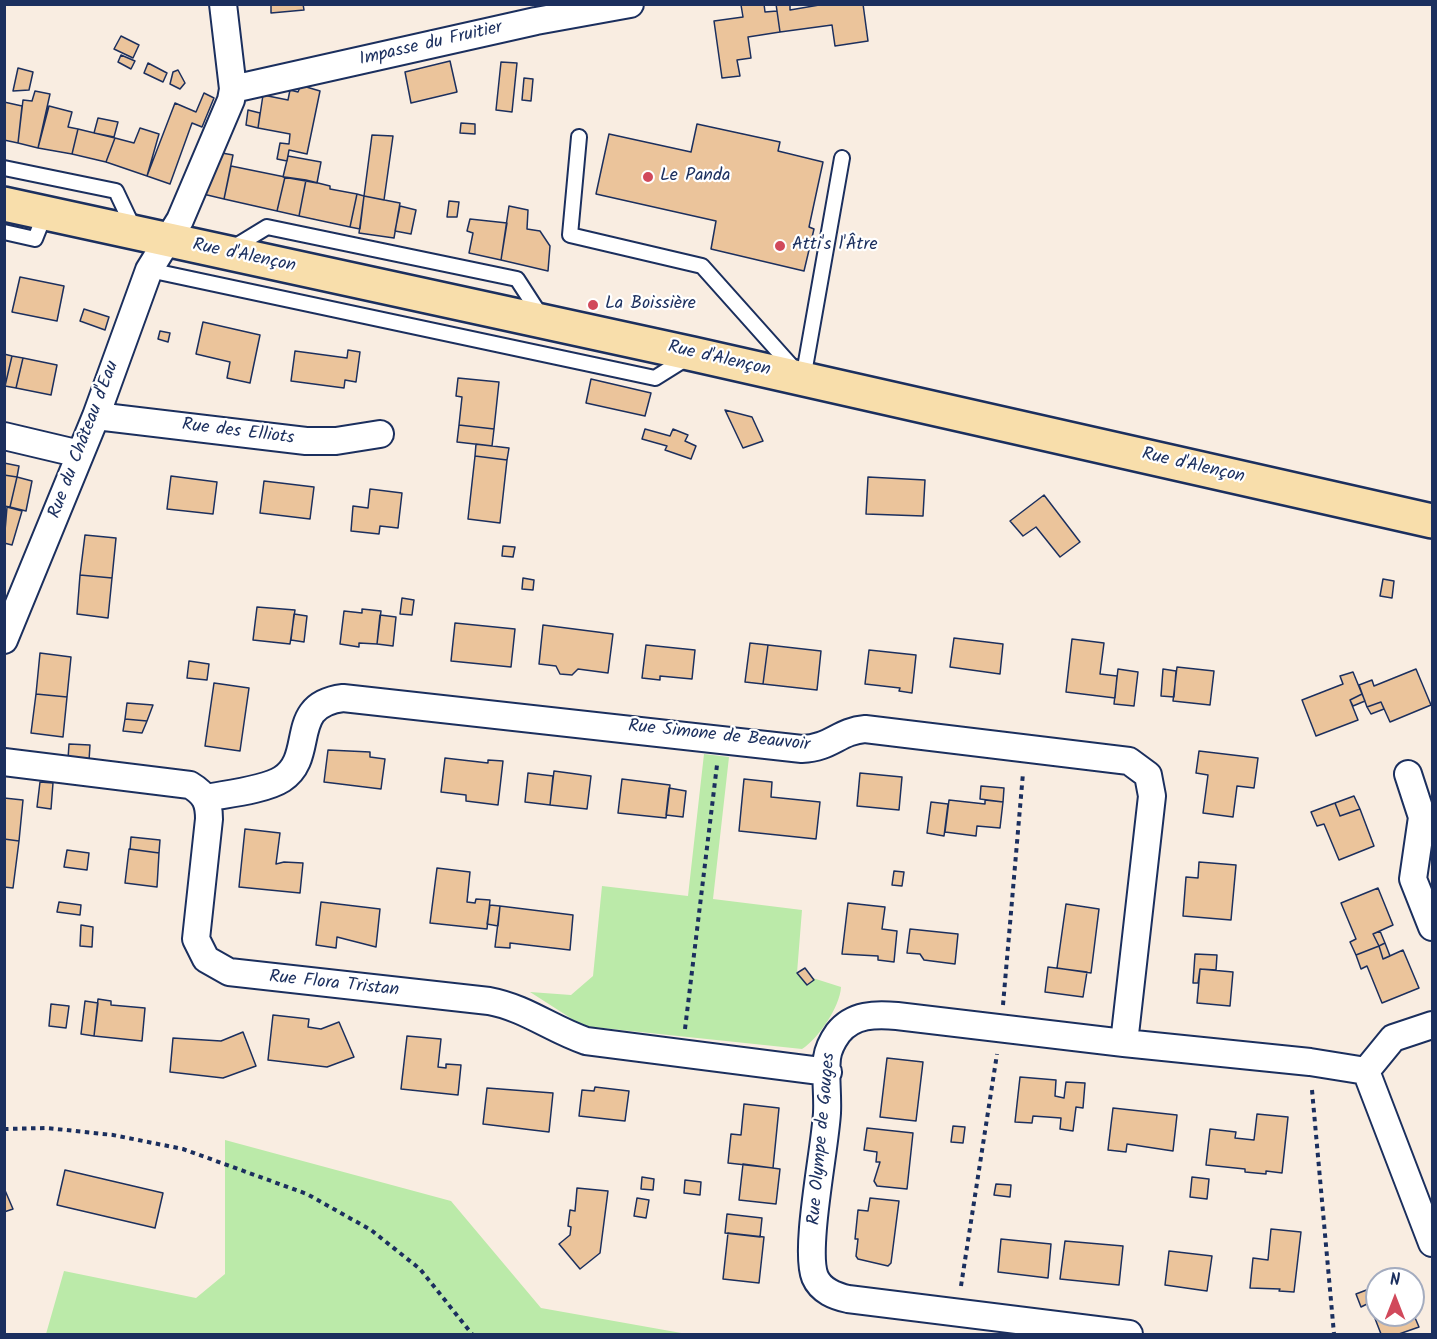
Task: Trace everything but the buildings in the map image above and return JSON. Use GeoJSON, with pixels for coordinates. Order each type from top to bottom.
{"type":"FeatureCollection","features":[{"type":"Feature","properties":{"kind":"main road","name":"Rue d'Alençon"},"geometry":{"type":"LineString","coordinates":[[4,204],[693,354],[1432,520]]}},
{"type":"Feature","properties":{"kind":"street"},"geometry":{"type":"LineString","coordinates":[[223,4],[233,89]]}},
{"type":"Feature","properties":{"kind":"street","name":"Impasse du Fruitier"},"geometry":{"type":"LineString","coordinates":[[233,89],[536,21],[630,4]]}},
{"type":"Feature","properties":{"kind":"street","name":"Rue du Château d'Eau"},"geometry":{"type":"LineString","coordinates":[[4,640],[96,416],[149,270],[151,237],[180,220],[231,100],[233,89]]}},
{"type":"Feature","properties":{"kind":"street","name":"Rue des Elliots"},"geometry":{"type":"LineString","coordinates":[[96,416],[306,441],[336,441],[380,434]]}},
{"type":"Feature","properties":{"kind":"street"},"geometry":{"type":"LineString","coordinates":[[4,436],[80,454]]}},
{"type":"Feature","properties":{"kind":"street","name":"Rue Simone de Beauvoir"},"geometry":{"type":"LineString","coordinates":[[206,798],[283,779],[292,768],[299,752],[310,714],[319,704],[343,698],[817,748],[854,730],[865,729],[1129,760],[1140,767],[1151,783],[1151,819],[1124,1043]]}},
{"type":"Feature","properties":{"kind":"street"},"geometry":{"type":"LineString","coordinates":[[4,762],[190,785],[206,798]]}},
{"type":"Feature","properties":{"kind":"street"},"geometry":{"type":"LineString","coordinates":[[1408,774],[1422,817],[1413,879],[1432,927]]}},
{"type":"Feature","properties":{"kind":"street","name":"Rue Flora Tristan"},"geometry":{"type":"LineString","coordinates":[[206,798],[209,819],[196,939],[206,959],[217,967],[247,975],[510,1005],[567,1034],[586,1041],[828,1072]]}},
{"type":"Feature","properties":{"kind":"street","name":"Rue Olympe de Gouges"},"geometry":{"type":"LineString","coordinates":[[1129,1335],[848,1299],[833,1295],[821,1287],[813,1266],[813,1240],[827,1113],[827,1058],[839,1032],[860,1017],[877,1014],[1310,1062],[1366,1071]]}},
{"type":"Feature","properties":{"kind":"street"},"geometry":{"type":"LineString","coordinates":[[1432,1025],[1393,1038],[1366,1071],[1432,1243]]}},
{"type":"Feature","properties":{"kind":"lane"},"geometry":{"type":"LineString","coordinates":[[579,137],[570,235],[702,266],[803,379]]}},
{"type":"Feature","properties":{"kind":"lane"},"geometry":{"type":"LineString","coordinates":[[803,379],[842,158]]}},
{"type":"Feature","properties":{"kind":"lane"},"geometry":{"type":"LineString","coordinates":[[4,168],[116,191],[151,237]]}},
{"type":"Feature","properties":{"kind":"lane"},"geometry":{"type":"LineString","coordinates":[[4,232],[35,239],[45,214]]}},
{"type":"Feature","properties":{"kind":"lane"},"geometry":{"type":"LineString","coordinates":[[149,270],[655,378],[693,354]]}},
{"type":"Feature","properties":{"kind":"path"},"geometry":{"type":"LineString","coordinates":[[682,1054],[721,738]]}},
{"type":"Feature","properties":{"kind":"path"},"geometry":{"type":"LineString","coordinates":[[1310,1062],[1334,1335]]}},
{"type":"Feature","properties":{"kind":"path"},"geometry":{"type":"LineString","coordinates":[[4,1129],[47,1128],[113,1135],[183,1149],[307,1194],[371,1230],[420,1269],[472,1335]]}},
{"type":"Feature","properties":{"kind":"green space"},"geometry":{"type":"Polygon","coordinates":[[[704,754],[729,757],[713,899],[802,910],[797,973],[841,987],[837,1004],[827,1022],[815,1038],[802,1049],[583,1026],[530,992],[571,995],[593,976],[602,886],[688,896],[704,754]]]}},
{"type":"Feature","properties":{"kind":"green space"},"geometry":{"type":"Polygon","coordinates":[[[225,1140],[451,1201],[541,1308],[687,1334],[46,1334],[64,1271],[196,1298],[225,1274],[225,1140]]]}},
{"type":"Feature","properties":{"kind":"place","name":"Le Panda"},"geometry":{"type":"Point","coordinates":[648,177]}},
{"type":"Feature","properties":{"kind":"place","name":"Atti's l'Âtre"},"geometry":{"type":"Point","coordinates":[780,246]}},
{"type":"Feature","properties":{"kind":"place","name":"La Boissière"},"geometry":{"type":"Point","coordinates":[593,305]}}]}
